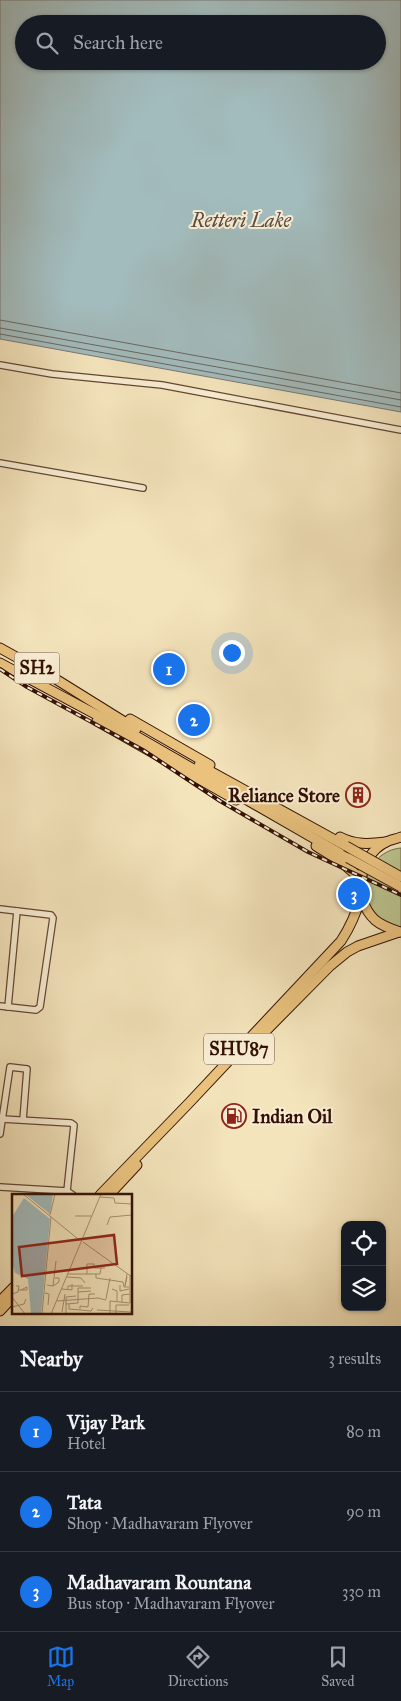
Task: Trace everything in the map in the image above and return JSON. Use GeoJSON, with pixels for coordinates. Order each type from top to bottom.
{"type":"FeatureCollection","features":[{"type":"Feature","properties":{"kind":"main road","name":"SH2"},"geometry":{"type":"LineString","coordinates":[[0,648],[77,696],[401,887]]}},
{"type":"Feature","properties":{"kind":"main road","name":"SH2"},"geometry":{"type":"LineString","coordinates":[[0,663],[64,697],[77,696],[401,877]]}},
{"type":"Feature","properties":{"kind":"main road"},"geometry":{"type":"LineString","coordinates":[[77,696],[80,689],[157,735],[345,840],[362,844],[386,842],[401,837]]}},
{"type":"Feature","properties":{"kind":"main road"},"geometry":{"type":"LineString","coordinates":[[64,697],[68,705],[322,849],[360,878],[365,864],[374,851],[386,842]]}},
{"type":"Feature","properties":{"kind":"main road","name":"SHU87"},"geometry":{"type":"LineString","coordinates":[[360,878],[366,907],[374,919],[386,927],[400,932]]}},
{"type":"Feature","properties":{"kind":"main road","name":"SHU87"},"geometry":{"type":"LineString","coordinates":[[101,1194],[315,969],[345,934],[357,912],[362,894]]}},
{"type":"Feature","properties":{"kind":"main road","name":"SHU87"},"geometry":{"type":"LineString","coordinates":[[110,1194],[217,1080],[323,972],[356,947],[400,932]]}},
{"type":"Feature","properties":{"kind":"main road"},"geometry":{"type":"LineString","coordinates":[[345,934],[356,947]]}},
{"type":"Feature","properties":{"kind":"main road"},"geometry":{"type":"LineString","coordinates":[[0,1301],[12,1289]]}},
{"type":"Feature","properties":{"kind":"main road"},"geometry":{"type":"LineString","coordinates":[[0,1311],[12,1298]]}},
{"type":"Feature","properties":{"kind":"street"},"geometry":{"type":"LineString","coordinates":[[0,365],[52,374],[162,386],[401,430]]}},
{"type":"Feature","properties":{"kind":"street"},"geometry":{"type":"LineString","coordinates":[[0,463],[143,488]]}},
{"type":"Feature","properties":{"kind":"street"},"geometry":{"type":"LineString","coordinates":[[0,909],[51,916],[53,918],[40,1007],[36,1010],[0,1006]]}},
{"type":"Feature","properties":{"kind":"street"},"geometry":{"type":"LineString","coordinates":[[8,1007],[17,911]]}},
{"type":"Feature","properties":{"kind":"street"},"geometry":{"type":"LineString","coordinates":[[0,1134],[8,1070],[11,1067],[24,1068],[28,1072],[23,1120]]}},
{"type":"Feature","properties":{"kind":"street"},"geometry":{"type":"LineString","coordinates":[[0,1187],[70,1193],[75,1128],[71,1123],[2,1119]]}},
{"type":"Feature","properties":{"kind":"green space"},"geometry":{"type":"Polygon","coordinates":[[[401,848],[401,928],[384,922],[373,912],[367,902],[365,890],[371,867],[389,851],[401,848]]]}},
{"type":"Feature","properties":{"kind":"water","name":"Retteri Lake"},"geometry":{"type":"Polygon","coordinates":[[[0,0],[401,0],[401,412],[0,339],[0,0]]]}},
{"type":"Feature","properties":{"kind":"railway"},"geometry":{"type":"LineString","coordinates":[[0,669],[27,687],[143,750],[220,801],[308,852],[401,895]]}},
{"type":"Feature","properties":{"kind":"place","name":"Vijay Park"},"geometry":{"type":"Point","coordinates":[169,669]}},
{"type":"Feature","properties":{"kind":"place","name":"Tata"},"geometry":{"type":"Point","coordinates":[194,720]}},
{"type":"Feature","properties":{"kind":"place","name":"Reliance Store"},"geometry":{"type":"Point","coordinates":[358,795]}},
{"type":"Feature","properties":{"kind":"place","name":"Madhavaram Rountana"},"geometry":{"type":"Point","coordinates":[354,894]}},
{"type":"Feature","properties":{"kind":"place","name":"Indian Oil"},"geometry":{"type":"Point","coordinates":[234,1116]}}]}
